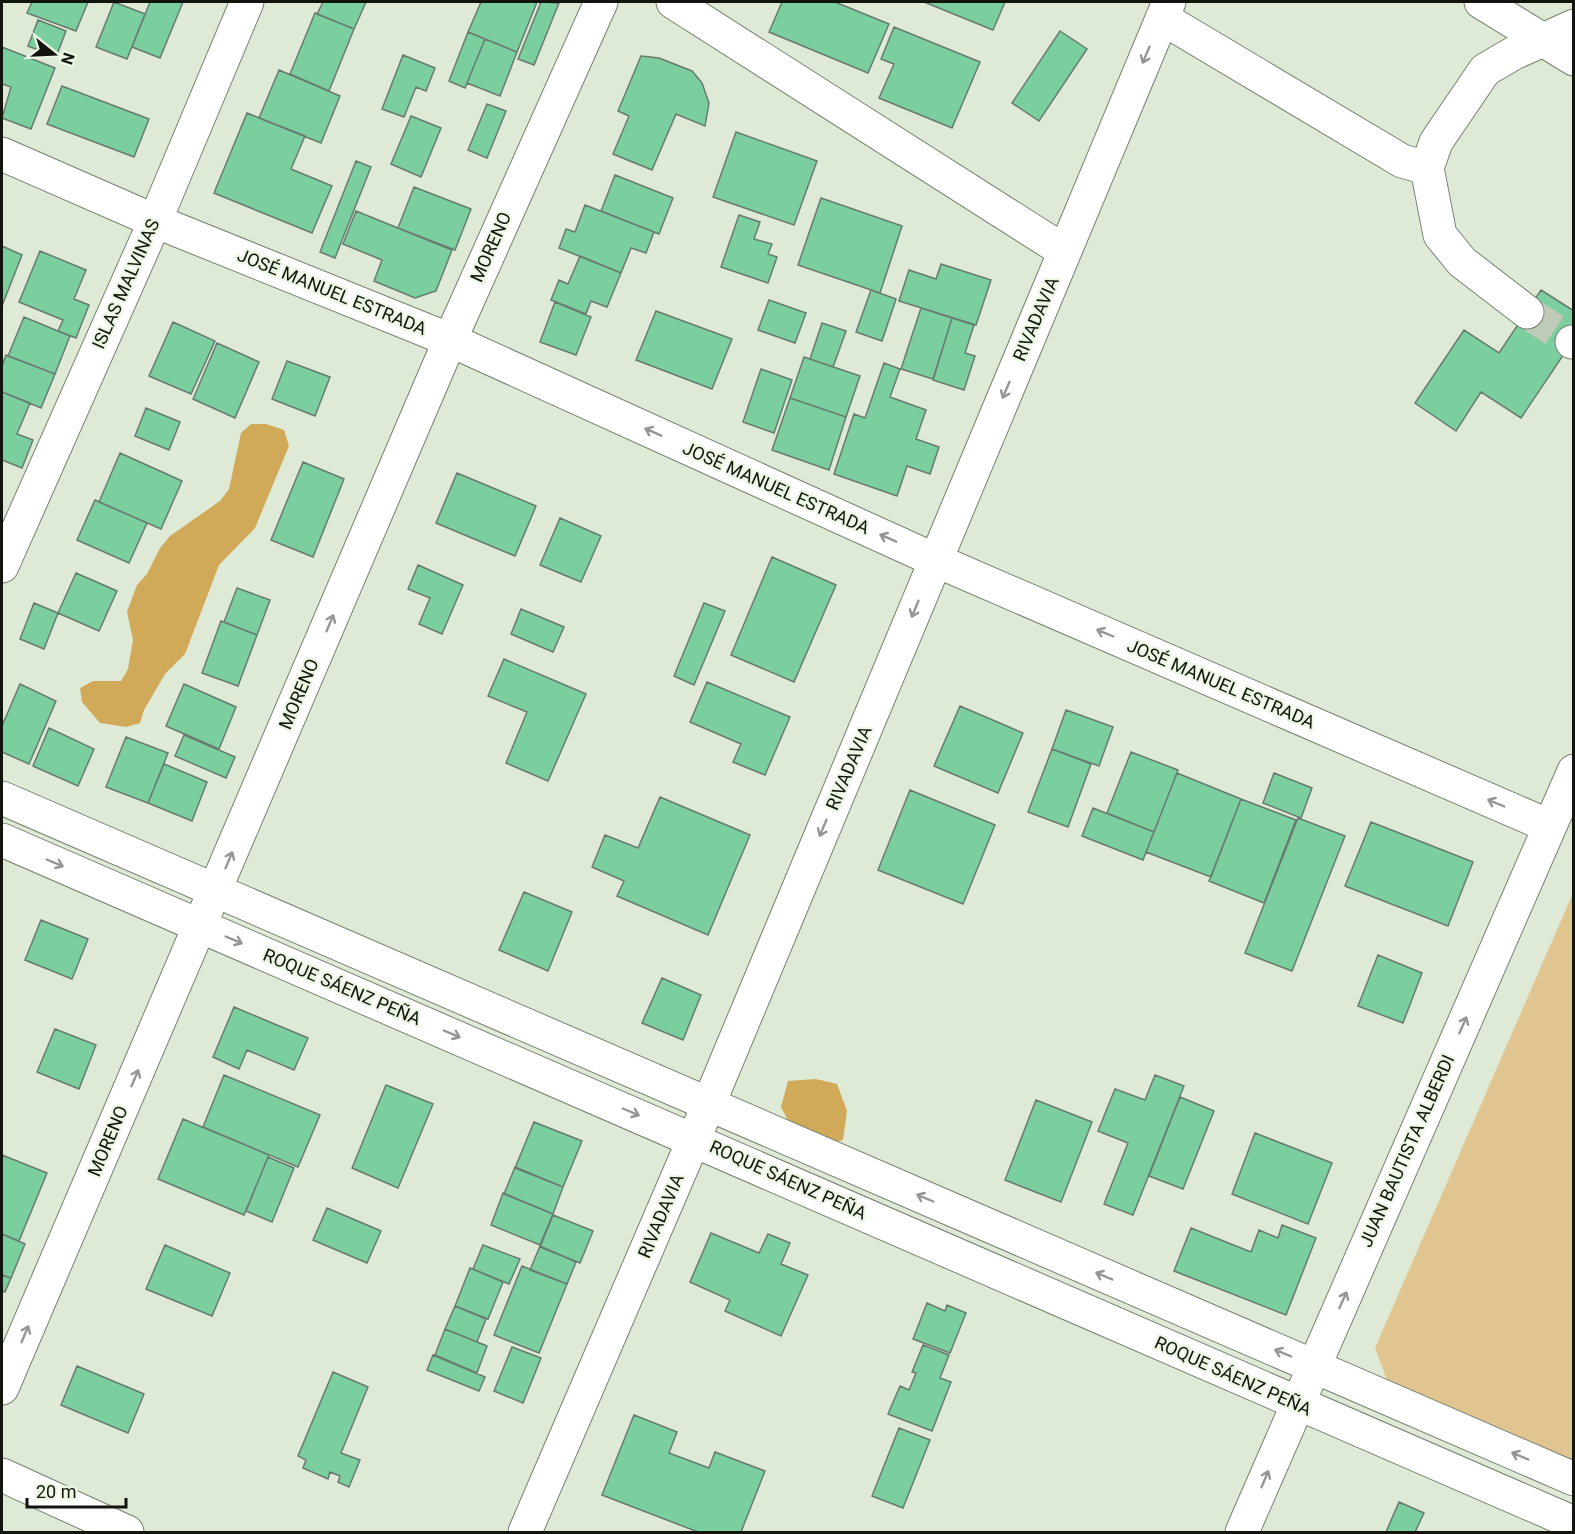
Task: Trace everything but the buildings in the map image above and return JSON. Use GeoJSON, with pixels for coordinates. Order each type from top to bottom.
{"type":"FeatureCollection","features":[{"type":"Feature","properties":{"kind":"street","name":"ISLAS MALVINAS"},"geometry":{"type":"LineString","coordinates":[[2,566],[154,221],[247,2]]}},
{"type":"Feature","properties":{"kind":"street","name":"MORENO"},"geometry":{"type":"LineString","coordinates":[[2,1388],[450,340],[601,2]]}},
{"type":"Feature","properties":{"kind":"street"},"geometry":{"type":"LineString","coordinates":[[673,2],[1064,250]]}},
{"type":"Feature","properties":{"kind":"street"},"geometry":{"type":"LineString","coordinates":[[1481,2],[1559,33],[1574,59]]}},
{"type":"Feature","properties":{"kind":"street"},"geometry":{"type":"LineString","coordinates":[[1165,10],[1402,161],[1427,168]]}},
{"type":"Feature","properties":{"kind":"street","name":"RIVADAVIA"},"geometry":{"type":"LineString","coordinates":[[525,1533],[694,1139],[1165,10]]}},
{"type":"Feature","properties":{"kind":"street"},"geometry":{"type":"LineString","coordinates":[[1527,312],[1462,262],[1440,235],[1427,168],[1436,142],[1485,70],[1559,33]]}},
{"type":"Feature","properties":{"kind":"street","name":"JOSÉ MANUEL ESTRADA"},"geometry":{"type":"LineString","coordinates":[[2,154],[154,221],[450,340],[935,560],[1550,826]]}},
{"type":"Feature","properties":{"kind":"street","name":"JUAN BAUTISTA ALBERDI"},"geometry":{"type":"LineString","coordinates":[[1242,1533],[1574,771]]}},
{"type":"Feature","properties":{"kind":"street","name":"ROQUE SÁENZ PEÑA"},"geometry":{"type":"LineString","coordinates":[[2,798],[1574,1479]]}},
{"type":"Feature","properties":{"kind":"street","name":"ROQUE SÁENZ PEÑA"},"geometry":{"type":"LineString","coordinates":[[2,840],[1574,1523]]}},
{"type":"Feature","properties":{"kind":"street"},"geometry":{"type":"LineString","coordinates":[[2,1475],[127,1533]]}},
{"type":"Feature","properties":{"kind":"shaded area"},"geometry":{"type":"Polygon","coordinates":[[[251,424],[266,424],[284,430],[289,446],[255,528],[219,565],[185,654],[165,674],[144,710],[140,723],[126,727],[100,723],[82,702],[80,688],[93,681],[121,681],[128,669],[133,640],[127,612],[137,585],[147,574],[160,548],[170,536],[220,501],[229,489],[241,433],[251,424]]]}},
{"type":"Feature","properties":{"kind":"shaded area"},"geometry":{"type":"Polygon","coordinates":[[[1573,893],[1573,1470],[1393,1396],[1375,1348],[1573,893]]]}},
{"type":"Feature","properties":{"kind":"shaded area"},"geometry":{"type":"Polygon","coordinates":[[[816,1079],[837,1084],[847,1111],[843,1140],[818,1147],[795,1134],[781,1107],[788,1081],[816,1079]]]}},
{"type":"Feature","properties":{"kind":"tunnel"},"geometry":{"type":"LineString","coordinates":[[1527,312],[1572,342]]}}]}
